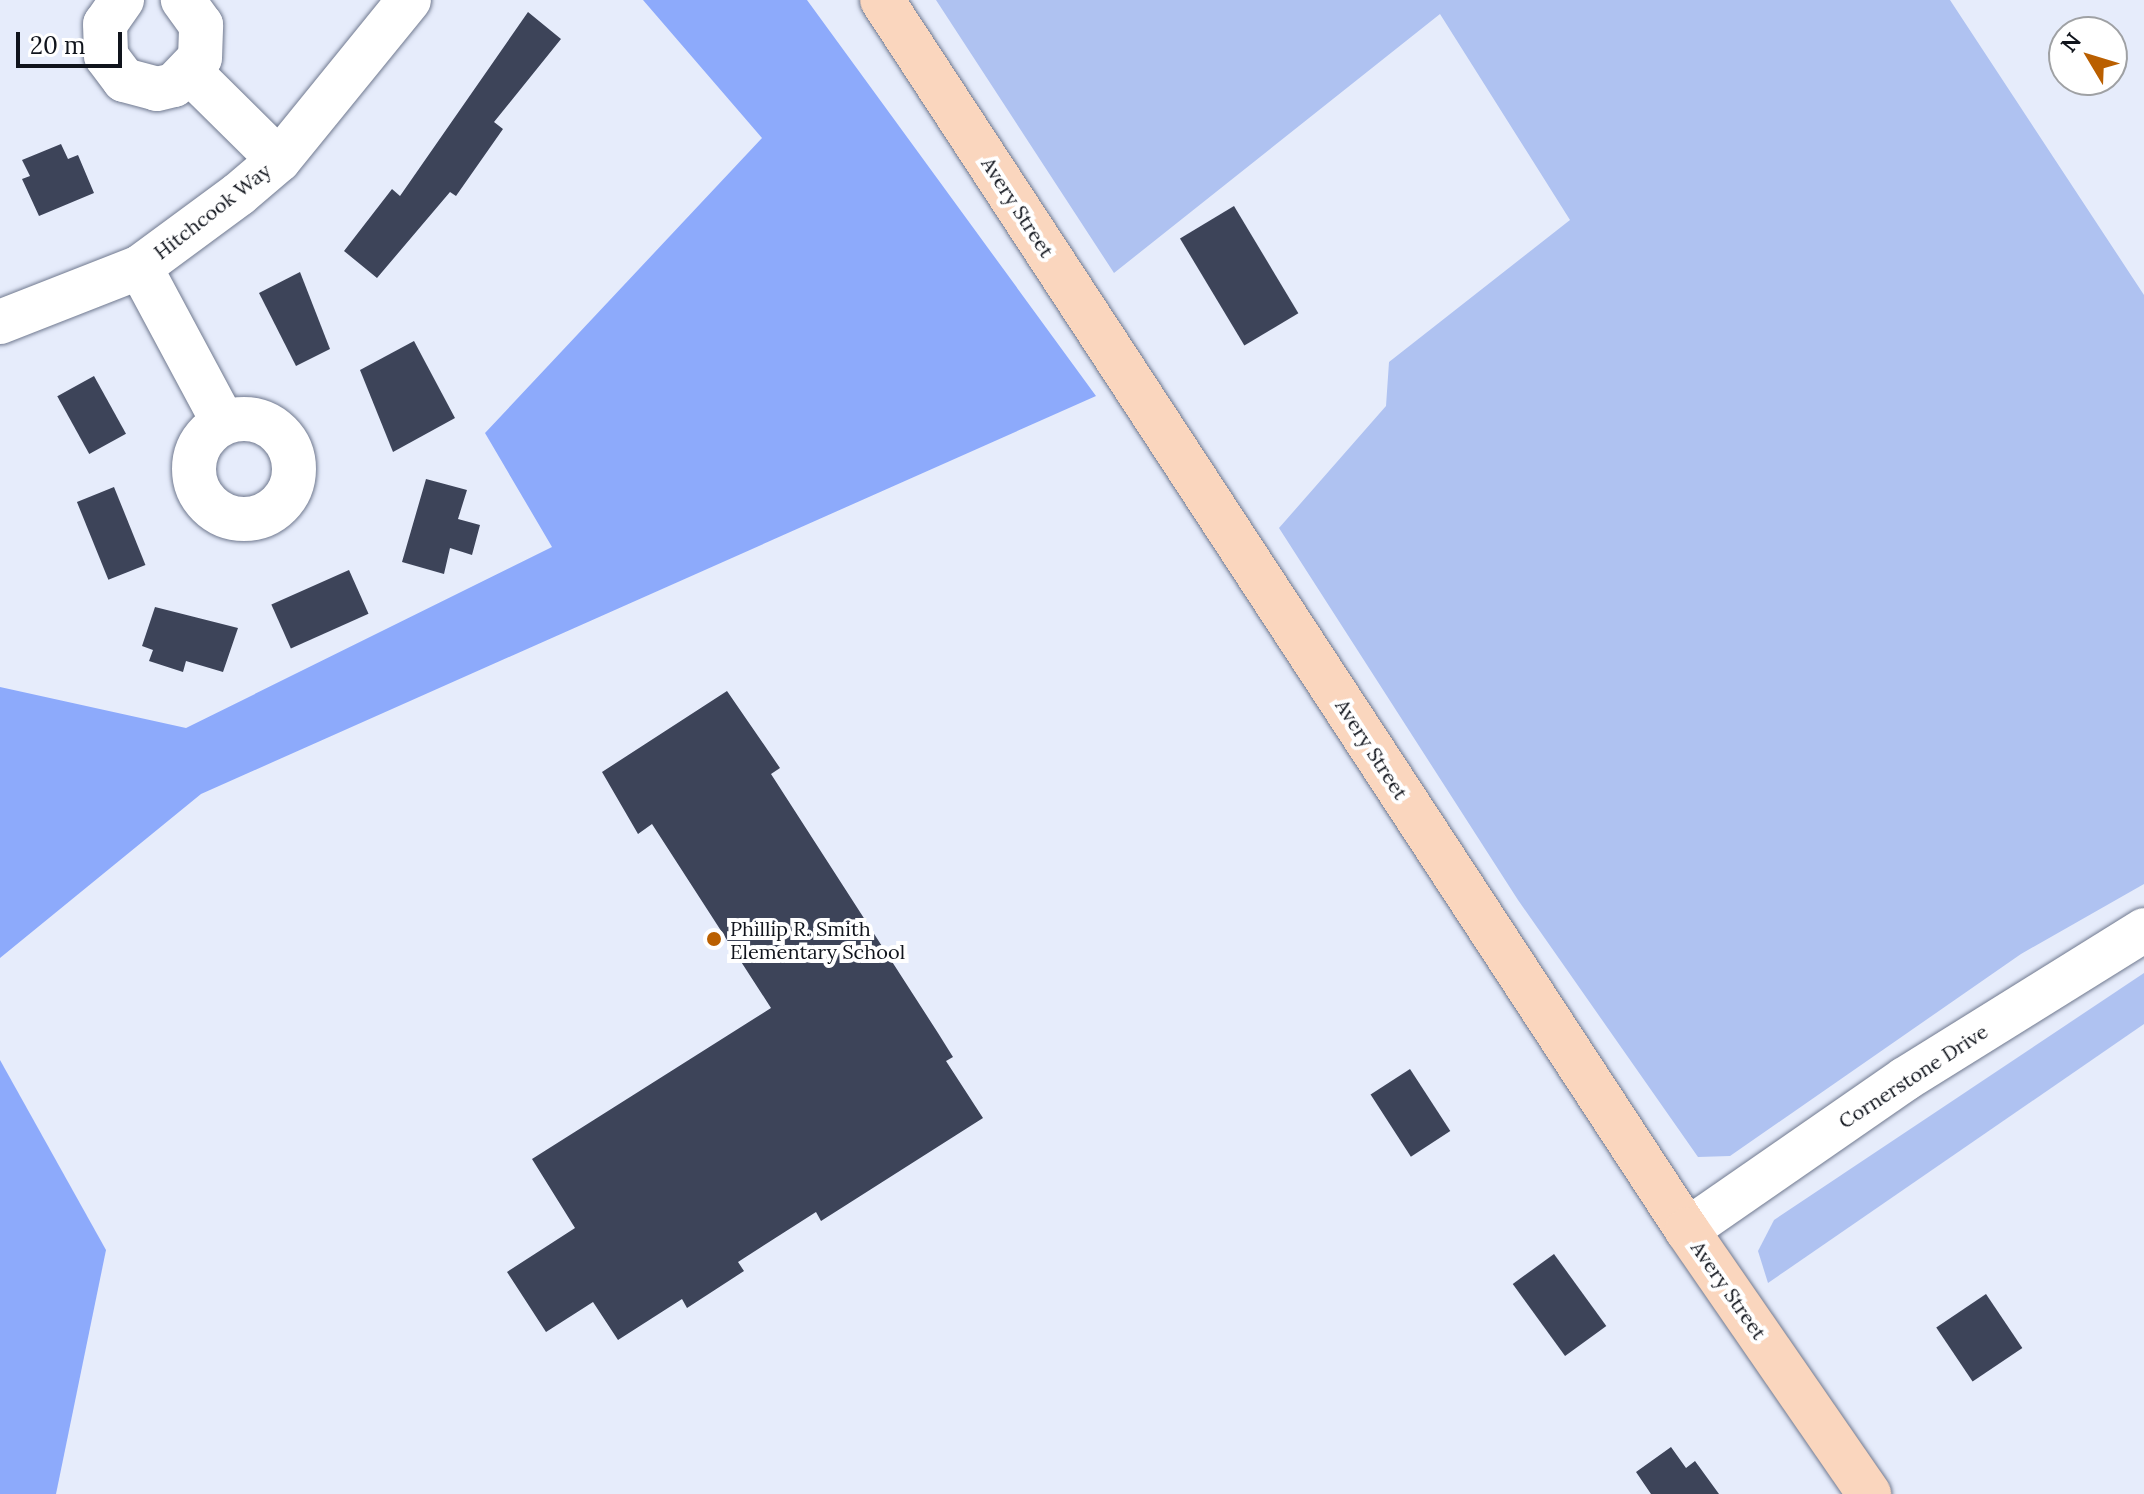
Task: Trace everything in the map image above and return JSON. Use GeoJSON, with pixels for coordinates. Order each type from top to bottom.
{"type":"FeatureCollection","features":[{"type":"Feature","properties":{"kind":"main road","name":"Avery Street"},"geometry":{"type":"LineString","coordinates":[[882,0],[1687,1230],[1869,1494]]}},
{"type":"Feature","properties":{"kind":"street"},"geometry":{"type":"LineString","coordinates":[[122,0],[105,24],[103,41],[115,72],[139,87],[157,89],[190,72],[203,43],[201,25],[183,0]]}},
{"type":"Feature","properties":{"kind":"street","name":"Hitchcook Way"},"geometry":{"type":"LineString","coordinates":[[0,322],[140,267],[279,160],[409,0]]}},
{"type":"Feature","properties":{"kind":"street"},"geometry":{"type":"LineString","coordinates":[[190,72],[279,160]]}},
{"type":"Feature","properties":{"kind":"street"},"geometry":{"type":"LineString","coordinates":[[140,267],[223,422]]}},
{"type":"Feature","properties":{"kind":"street","name":"Cornerstone Drive"},"geometry":{"type":"LineString","coordinates":[[1687,1230],[1905,1079],[2144,930]]}},
{"type":"Feature","properties":{"kind":"shaded area"},"geometry":{"type":"Polygon","coordinates":[[[643,0],[807,0],[1096,396],[201,794],[0,958],[0,687],[186,728],[552,547],[485,433],[762,138],[643,0]]]}},
{"type":"Feature","properties":{"kind":"shaded area"},"geometry":{"type":"Polygon","coordinates":[[[936,0],[1950,0],[2144,295],[2144,884],[2021,954],[1730,1156],[1698,1157],[1518,900],[1279,528],[1386,406],[1389,362],[1570,220],[1440,14],[1114,273],[936,0]]]}},
{"type":"Feature","properties":{"kind":"shaded area"},"geometry":{"type":"Polygon","coordinates":[[[2144,973],[2144,1024],[1768,1283],[1758,1251],[1774,1220],[2144,973]]]}},
{"type":"Feature","properties":{"kind":"shaded area"},"geometry":{"type":"Polygon","coordinates":[[[0,1060],[106,1250],[56,1494],[0,1494],[0,1060]]]}},
{"type":"Feature","properties":{"kind":"building"},"geometry":{"type":"Polygon","coordinates":[[[528,12],[561,39],[494,122],[503,129],[456,196],[450,192],[377,278],[344,251],[392,189],[400,196],[528,12]]]}},
{"type":"Feature","properties":{"kind":"building"},"geometry":{"type":"Polygon","coordinates":[[[61,144],[68,159],[78,155],[94,193],[39,216],[22,179],[30,176],[22,160],[61,144]]]}},
{"type":"Feature","properties":{"kind":"building"},"geometry":{"type":"Polygon","coordinates":[[[1234,206],[1298,313],[1244,346],[1180,238],[1234,206]]]}},
{"type":"Feature","properties":{"kind":"building"},"geometry":{"type":"Polygon","coordinates":[[[300,272],[330,349],[296,366],[259,293],[300,272]]]}},
{"type":"Feature","properties":{"kind":"building"},"geometry":{"type":"Polygon","coordinates":[[[414,341],[455,418],[393,452],[360,370],[414,341]]]}},
{"type":"Feature","properties":{"kind":"building"},"geometry":{"type":"Polygon","coordinates":[[[94,376],[126,434],[89,454],[57,396],[94,376]]]}},
{"type":"Feature","properties":{"kind":"building"},"geometry":{"type":"Polygon","coordinates":[[[426,479],[467,490],[458,519],[480,525],[472,555],[450,548],[444,574],[402,562],[426,479]]]}},
{"type":"Feature","properties":{"kind":"building"},"geometry":{"type":"Polygon","coordinates":[[[114,487],[145,565],[108,580],[77,502],[114,487]]]}},
{"type":"Feature","properties":{"kind":"building"},"geometry":{"type":"Polygon","coordinates":[[[349,570],[369,614],[291,648],[271,605],[349,570]]]}},
{"type":"Feature","properties":{"kind":"building"},"geometry":{"type":"Polygon","coordinates":[[[155,607],[238,628],[223,672],[186,661],[183,672],[149,661],[153,650],[142,646],[155,607]]]}},
{"type":"Feature","properties":{"kind":"building"},"geometry":{"type":"Polygon","coordinates":[[[727,691],[780,768],[771,774],[953,1057],[946,1061],[983,1118],[821,1221],[816,1212],[738,1262],[744,1271],[687,1308],[682,1299],[618,1340],[593,1302],[546,1332],[507,1272],[575,1228],[532,1159],[771,1008],[652,824],[638,834],[602,772],[727,691]]]}},
{"type":"Feature","properties":{"kind":"building"},"geometry":{"type":"Polygon","coordinates":[[[1410,1069],[1450,1131],[1411,1157],[1371,1095],[1410,1069]]]}},
{"type":"Feature","properties":{"kind":"building"},"geometry":{"type":"Polygon","coordinates":[[[1554,1254],[1606,1326],[1565,1356],[1513,1284],[1554,1254]]]}},
{"type":"Feature","properties":{"kind":"building"},"geometry":{"type":"Polygon","coordinates":[[[1986,1294],[2022,1348],[1973,1381],[1936,1328],[1986,1294]]]}},
{"type":"Feature","properties":{"kind":"building"},"geometry":{"type":"Polygon","coordinates":[[[1671,1447],[1686,1468],[1695,1461],[1719,1494],[1651,1494],[1636,1472],[1671,1447]]]}},
{"type":"Feature","properties":{"kind":"place","name":"Phillip R. Smith Elementary School"},"geometry":{"type":"Point","coordinates":[714,939]}}]}
